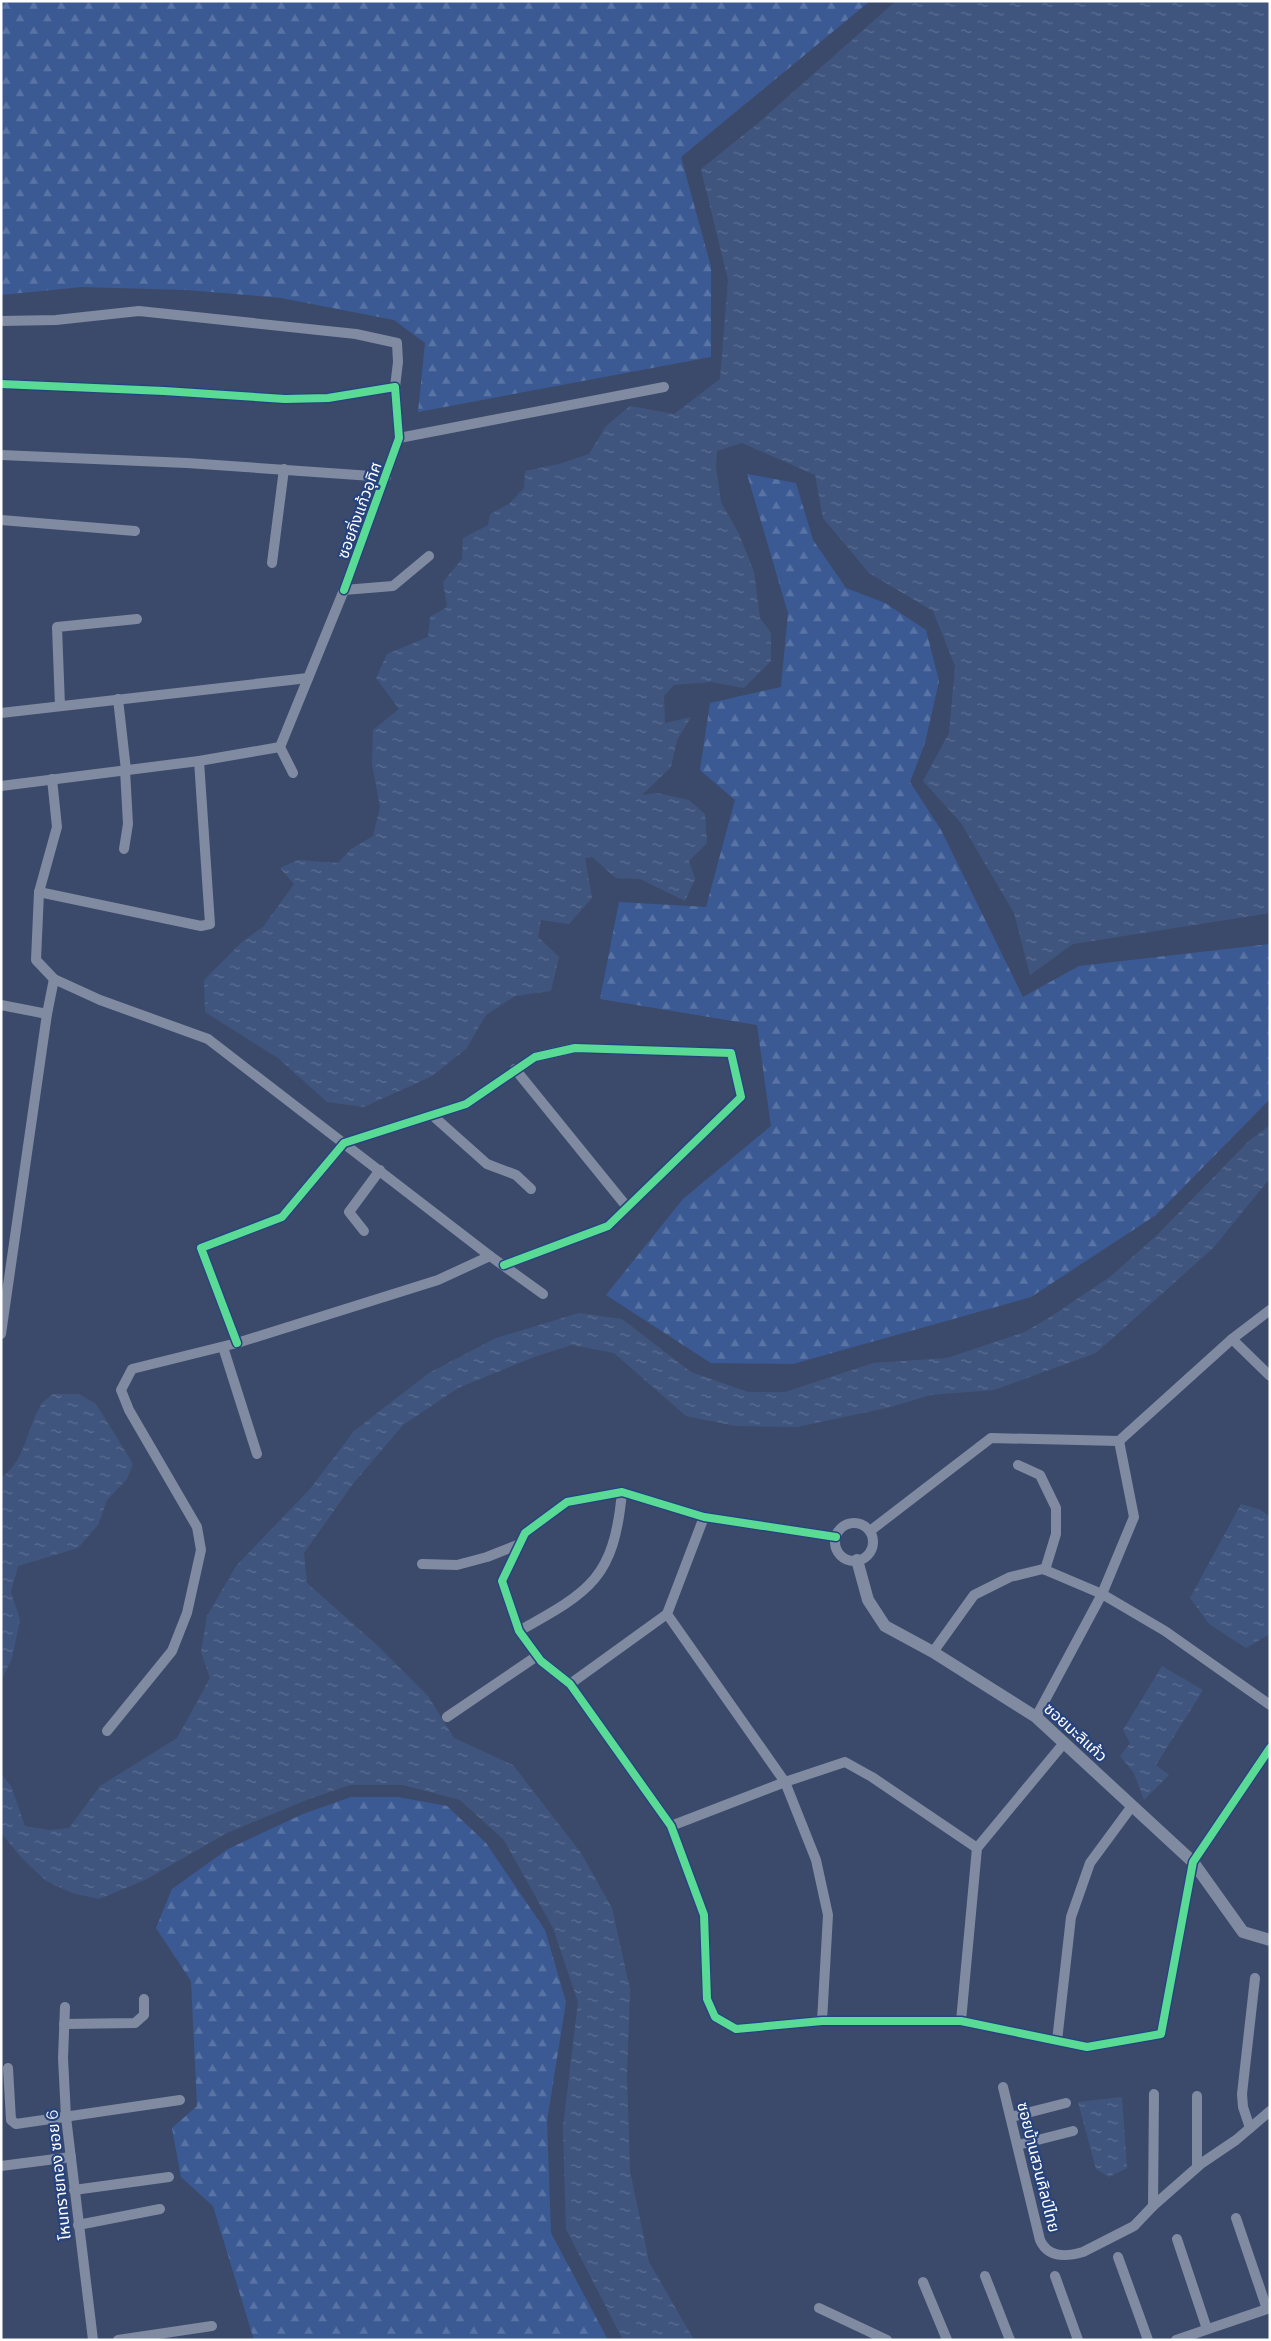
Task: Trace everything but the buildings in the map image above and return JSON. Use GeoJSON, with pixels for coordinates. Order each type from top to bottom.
{"type":"FeatureCollection","features":[{"type":"Feature","properties":{"kind":"street"},"geometry":{"type":"LineString","coordinates":[[1,321],[56,320],[138,311],[356,334],[397,343],[398,362],[395,387],[399,438],[664,387]]}},
{"type":"Feature","properties":{"kind":"street"},"geometry":{"type":"LineString","coordinates":[[1,384],[164,391],[285,400],[328,398],[395,387]]}},
{"type":"Feature","properties":{"kind":"street","name":"ซอยกิ่งแก้วอุทิศ"},"geometry":{"type":"LineString","coordinates":[[280,747],[344,590],[399,438]]}},
{"type":"Feature","properties":{"kind":"street"},"geometry":{"type":"LineString","coordinates":[[1,455],[187,462],[386,477]]}},
{"type":"Feature","properties":{"kind":"street"},"geometry":{"type":"LineString","coordinates":[[272,563],[284,469]]}},
{"type":"Feature","properties":{"kind":"street"},"geometry":{"type":"LineString","coordinates":[[1,520],[135,531]]}},
{"type":"Feature","properties":{"kind":"street"},"geometry":{"type":"LineString","coordinates":[[344,590],[393,586],[429,556]]}},
{"type":"Feature","properties":{"kind":"street"},"geometry":{"type":"LineString","coordinates":[[60,706],[57,627],[138,620]]}},
{"type":"Feature","properties":{"kind":"street"},"geometry":{"type":"LineString","coordinates":[[1,713],[118,698],[308,678]]}},
{"type":"Feature","properties":{"kind":"street"},"geometry":{"type":"LineString","coordinates":[[118,698],[128,824],[124,849]]}},
{"type":"Feature","properties":{"kind":"street"},"geometry":{"type":"LineString","coordinates":[[1,786],[199,761],[280,747],[293,773]]}},
{"type":"Feature","properties":{"kind":"street"},"geometry":{"type":"LineString","coordinates":[[39,892],[201,926],[210,924],[199,761]]}},
{"type":"Feature","properties":{"kind":"street"},"geometry":{"type":"LineString","coordinates":[[52,780],[57,827],[39,892],[36,960],[54,979],[100,1000],[208,1039],[490,1256],[543,1294]]}},
{"type":"Feature","properties":{"kind":"street"},"geometry":{"type":"LineString","coordinates":[[1,1334],[47,1014],[54,979]]}},
{"type":"Feature","properties":{"kind":"street"},"geometry":{"type":"LineString","coordinates":[[1,1005],[47,1014]]}},
{"type":"Feature","properties":{"kind":"street"},"geometry":{"type":"LineString","coordinates":[[237,1343],[202,1248],[282,1217],[344,1143],[466,1104],[535,1057],[575,1048],[731,1053],[741,1097],[608,1226],[504,1265]]}},
{"type":"Feature","properties":{"kind":"street"},"geometry":{"type":"LineString","coordinates":[[515,1069],[628,1207]]}},
{"type":"Feature","properties":{"kind":"street"},"geometry":{"type":"LineString","coordinates":[[432,1115],[488,1164],[516,1175],[531,1189]]}},
{"type":"Feature","properties":{"kind":"street"},"geometry":{"type":"LineString","coordinates":[[364,1231],[350,1212],[380,1170]]}},
{"type":"Feature","properties":{"kind":"street"},"geometry":{"type":"LineString","coordinates":[[108,1731],[172,1651],[187,1613],[201,1550],[198,1527],[129,1410],[121,1390],[132,1369],[237,1343],[438,1280],[490,1256]]}},
{"type":"Feature","properties":{"kind":"street"},"geometry":{"type":"LineString","coordinates":[[870,1531],[992,1438],[1119,1442],[1232,1339],[1270,1310]]}},
{"type":"Feature","properties":{"kind":"street"},"geometry":{"type":"LineString","coordinates":[[1232,1339],[1270,1376]]}},
{"type":"Feature","properties":{"kind":"street"},"geometry":{"type":"LineString","coordinates":[[223,1347],[257,1454]]}},
{"type":"Feature","properties":{"kind":"street"},"geometry":{"type":"LineString","coordinates":[[1036,1717],[1102,1594],[1134,1517],[1119,1442]]}},
{"type":"Feature","properties":{"kind":"street"},"geometry":{"type":"LineString","coordinates":[[1018,1464],[1040,1476],[1056,1508],[1056,1534],[1045,1570]]}},
{"type":"Feature","properties":{"kind":"street"},"geometry":{"type":"LineString","coordinates":[[836,1536],[704,1517],[622,1492],[567,1502],[525,1533],[502,1581],[519,1631],[537,1656],[570,1684],[671,1826],[704,1915],[708,1999],[715,2017],[736,2029],[822,2021],[961,2021],[1086,2047],[1161,2034],[1193,1862],[1270,1748]]}},
{"type":"Feature","properties":{"kind":"street"},"geometry":{"type":"LineString","coordinates":[[519,1631],[572,1600],[592,1583],[604,1568],[612,1550],[619,1522],[622,1492]]}},
{"type":"Feature","properties":{"kind":"street"},"geometry":{"type":"LineString","coordinates":[[570,1684],[667,1614],[704,1517]]}},
{"type":"Feature","properties":{"kind":"street"},"geometry":{"type":"LineString","coordinates":[[854,1523],[860,1524],[870,1531],[873,1543],[872,1549],[868,1554],[857,1560],[851,1560],[840,1554],[836,1549],[836,1536],[842,1526],[854,1523]]}},
{"type":"Feature","properties":{"kind":"street"},"geometry":{"type":"LineString","coordinates":[[422,1564],[457,1564],[487,1557],[520,1544]]}},
{"type":"Feature","properties":{"kind":"street","name":"ซอยมะลิแก้ว"},"geometry":{"type":"LineString","coordinates":[[857,1560],[868,1600],[885,1626],[933,1652],[1036,1717],[1193,1862],[1243,1932],[1270,1940]]}},
{"type":"Feature","properties":{"kind":"street"},"geometry":{"type":"LineString","coordinates":[[933,1652],[974,1595],[1010,1577],[1045,1570],[1102,1594],[1165,1631],[1270,1705]]}},
{"type":"Feature","properties":{"kind":"street"},"geometry":{"type":"LineString","coordinates":[[667,1614],[785,1782],[816,1860],[828,1915],[822,2021]]}},
{"type":"Feature","properties":{"kind":"street"},"geometry":{"type":"LineString","coordinates":[[447,1717],[537,1656]]}},
{"type":"Feature","properties":{"kind":"street"},"geometry":{"type":"LineString","coordinates":[[961,2021],[977,1848],[1064,1743]]}},
{"type":"Feature","properties":{"kind":"street"},"geometry":{"type":"LineString","coordinates":[[671,1826],[785,1782],[845,1762],[872,1777],[977,1848]]}},
{"type":"Feature","properties":{"kind":"street"},"geometry":{"type":"LineString","coordinates":[[1056,2042],[1071,1917],[1090,1863],[1132,1806]]}},
{"type":"Feature","properties":{"kind":"street"},"geometry":{"type":"LineString","coordinates":[[1250,2128],[1243,2106],[1242,2094],[1255,1978]]}},
{"type":"Feature","properties":{"kind":"street"},"geometry":{"type":"LineString","coordinates":[[64,2024],[134,2023],[144,2015],[144,1999]]}},
{"type":"Feature","properties":{"kind":"street","name":"โหนทรายทอง ซอย 6"},"geometry":{"type":"LineString","coordinates":[[65,2007],[63,2058],[66,2117],[93,2340]]}},
{"type":"Feature","properties":{"kind":"street"},"geometry":{"type":"LineString","coordinates":[[8,2068],[13,2123],[19,2124],[180,2100]]}},
{"type":"Feature","properties":{"kind":"street","name":"ซอยบ้านสวนศิลป์ไทย"},"geometry":{"type":"LineString","coordinates":[[1003,2087],[1040,2240],[1049,2252],[1064,2255],[1083,2252],[1134,2226],[1153,2206],[1197,2167],[1270,2111]]}},
{"type":"Feature","properties":{"kind":"street"},"geometry":{"type":"LineString","coordinates":[[1153,2206],[1154,2094]]}},
{"type":"Feature","properties":{"kind":"street"},"geometry":{"type":"LineString","coordinates":[[1197,2096],[1197,2167]]}},
{"type":"Feature","properties":{"kind":"street"},"geometry":{"type":"LineString","coordinates":[[1011,2117],[1066,2103]]}},
{"type":"Feature","properties":{"kind":"street"},"geometry":{"type":"LineString","coordinates":[[1018,2145],[1073,2131]]}},
{"type":"Feature","properties":{"kind":"street"},"geometry":{"type":"LineString","coordinates":[[1,2166],[71,2157]]}},
{"type":"Feature","properties":{"kind":"street"},"geometry":{"type":"LineString","coordinates":[[74,2190],[170,2177]]}},
{"type":"Feature","properties":{"kind":"street"},"geometry":{"type":"LineString","coordinates":[[78,2225],[160,2209]]}},
{"type":"Feature","properties":{"kind":"street"},"geometry":{"type":"LineString","coordinates":[[1176,2340],[1268,2308],[1236,2218]]}},
{"type":"Feature","properties":{"kind":"street"},"geometry":{"type":"LineString","coordinates":[[1177,2239],[1207,2329]]}},
{"type":"Feature","properties":{"kind":"street"},"geometry":{"type":"LineString","coordinates":[[1118,2257],[1148,2340]]}},
{"type":"Feature","properties":{"kind":"street"},"geometry":{"type":"LineString","coordinates":[[985,2276],[1010,2340]]}},
{"type":"Feature","properties":{"kind":"street"},"geometry":{"type":"LineString","coordinates":[[1055,2276],[1078,2340]]}},
{"type":"Feature","properties":{"kind":"street"},"geometry":{"type":"LineString","coordinates":[[923,2282],[947,2340]]}},
{"type":"Feature","properties":{"kind":"street"},"geometry":{"type":"LineString","coordinates":[[818,2308],[887,2340]]}},
{"type":"Feature","properties":{"kind":"street"},"geometry":{"type":"LineString","coordinates":[[118,2340],[165,2336],[212,2326]]}},
{"type":"Feature","properties":{"kind":"green space"},"geometry":{"type":"Polygon","coordinates":[[[1,1],[870,1],[681,157],[711,267],[711,357],[418,412],[425,343],[394,320],[281,298],[187,290],[82,287],[1,295],[1,1]]]}},
{"type":"Feature","properties":{"kind":"green space"},"geometry":{"type":"Polygon","coordinates":[[[747,474],[796,483],[813,540],[846,588],[885,603],[926,630],[939,681],[925,743],[910,782],[941,830],[1023,997],[1079,966],[1270,944],[1270,1099],[1156,1215],[1031,1297],[793,1364],[711,1363],[606,1295],[683,1199],[771,1126],[757,1025],[600,999],[619,902],[706,907],[735,800],[700,770],[710,703],[781,687],[788,613],[747,474]]]}},
{"type":"Feature","properties":{"kind":"green space"},"geometry":{"type":"Polygon","coordinates":[[[351,1797],[398,1797],[447,1806],[486,1843],[545,1930],[566,2002],[547,2121],[551,2233],[608,2340],[254,2340],[213,2206],[181,2177],[172,2128],[197,2106],[191,1981],[156,1928],[172,1889],[228,1849],[303,1814],[351,1797]]]}},
{"type":"Feature","properties":{"kind":"water"},"geometry":{"type":"Polygon","coordinates":[[[896,1],[1270,1],[1270,913],[1073,944],[1030,975],[1014,913],[961,823],[923,781],[949,733],[955,666],[933,611],[869,573],[823,518],[815,475],[742,443],[717,451],[716,467],[721,502],[739,534],[754,572],[760,618],[771,633],[771,661],[744,688],[711,682],[674,685],[664,696],[665,723],[691,717],[677,740],[671,767],[642,795],[657,793],[689,800],[705,814],[707,843],[689,861],[695,879],[685,901],[640,879],[616,878],[592,857],[585,858],[592,898],[569,924],[541,920],[538,937],[559,957],[551,991],[515,996],[486,1015],[466,1049],[432,1076],[364,1107],[327,1102],[278,1058],[205,1012],[204,980],[243,941],[263,927],[294,884],[280,868],[298,860],[338,863],[351,849],[373,836],[380,807],[372,764],[373,730],[399,709],[376,678],[387,654],[428,637],[430,617],[447,607],[443,582],[462,559],[463,538],[488,525],[490,514],[509,504],[524,488],[525,471],[559,464],[589,454],[606,426],[630,406],[674,414],[720,379],[728,280],[701,169],[757,124],[896,1]]]}},
{"type":"Feature","properties":{"kind":"water"},"geometry":{"type":"Polygon","coordinates":[[[1270,1125],[1270,1178],[1214,1247],[1096,1353],[994,1390],[930,1395],[891,1407],[797,1427],[736,1426],[686,1416],[614,1353],[572,1345],[534,1357],[458,1388],[403,1425],[352,1485],[304,1553],[307,1583],[378,1646],[428,1696],[454,1738],[513,1765],[581,1853],[612,1908],[630,1989],[627,2076],[630,2171],[649,2262],[694,2340],[623,2340],[566,2229],[563,2127],[578,2002],[553,1928],[504,1840],[460,1800],[403,1785],[350,1785],[309,1799],[227,1833],[145,1880],[99,1899],[72,1893],[46,1881],[21,1857],[2,1834],[1,1774],[11,1786],[25,1826],[49,1830],[69,1828],[100,1786],[177,1738],[210,1678],[201,1652],[207,1616],[236,1566],[310,1489],[354,1431],[429,1373],[496,1338],[579,1313],[622,1319],[691,1372],[748,1392],[785,1392],[873,1363],[947,1358],[1025,1332],[1111,1276],[1156,1236],[1249,1141],[1270,1125]]]}},
{"type":"Feature","properties":{"kind":"water"},"geometry":{"type":"Polygon","coordinates":[[[53,1394],[79,1394],[96,1404],[133,1464],[127,1479],[107,1500],[98,1525],[78,1548],[18,1566],[11,1592],[20,1620],[12,1658],[1,1681],[1,1478],[16,1463],[36,1415],[46,1399],[53,1394]]]}},
{"type":"Feature","properties":{"kind":"water"},"geometry":{"type":"Polygon","coordinates":[[[1241,1504],[1261,1510],[1270,1517],[1270,1634],[1246,1648],[1209,1624],[1190,1598],[1241,1504]]]}},
{"type":"Feature","properties":{"kind":"water"},"geometry":{"type":"Polygon","coordinates":[[[1162,1666],[1203,1690],[1156,1765],[1169,1775],[1144,1800],[1134,1773],[1120,1756],[1130,1743],[1123,1730],[1162,1666]]]}},
{"type":"Feature","properties":{"kind":"water"},"geometry":{"type":"Polygon","coordinates":[[[1122,2097],[1127,2168],[1109,2177],[1096,2169],[1078,2102],[1122,2097]]]}},
{"type":"Feature","properties":{"kind":"cycle path"},"geometry":{"type":"LineString","coordinates":[[1,384],[164,391],[285,399],[328,398],[395,387],[399,438],[344,590]]}},
{"type":"Feature","properties":{"kind":"cycle path"},"geometry":{"type":"LineString","coordinates":[[237,1343],[201,1248],[282,1217],[344,1143],[466,1104],[535,1057],[575,1048],[731,1053],[741,1097],[608,1226],[504,1265]]}},
{"type":"Feature","properties":{"kind":"cycle path"},"geometry":{"type":"LineString","coordinates":[[836,1537],[704,1517],[622,1492],[567,1502],[525,1533],[502,1581],[519,1631],[541,1661],[570,1684],[671,1826],[704,1915],[707,1999],[715,2017],[736,2029],[822,2021],[961,2021],[1087,2047],[1161,2034],[1193,1862],[1270,1748]]}}]}
